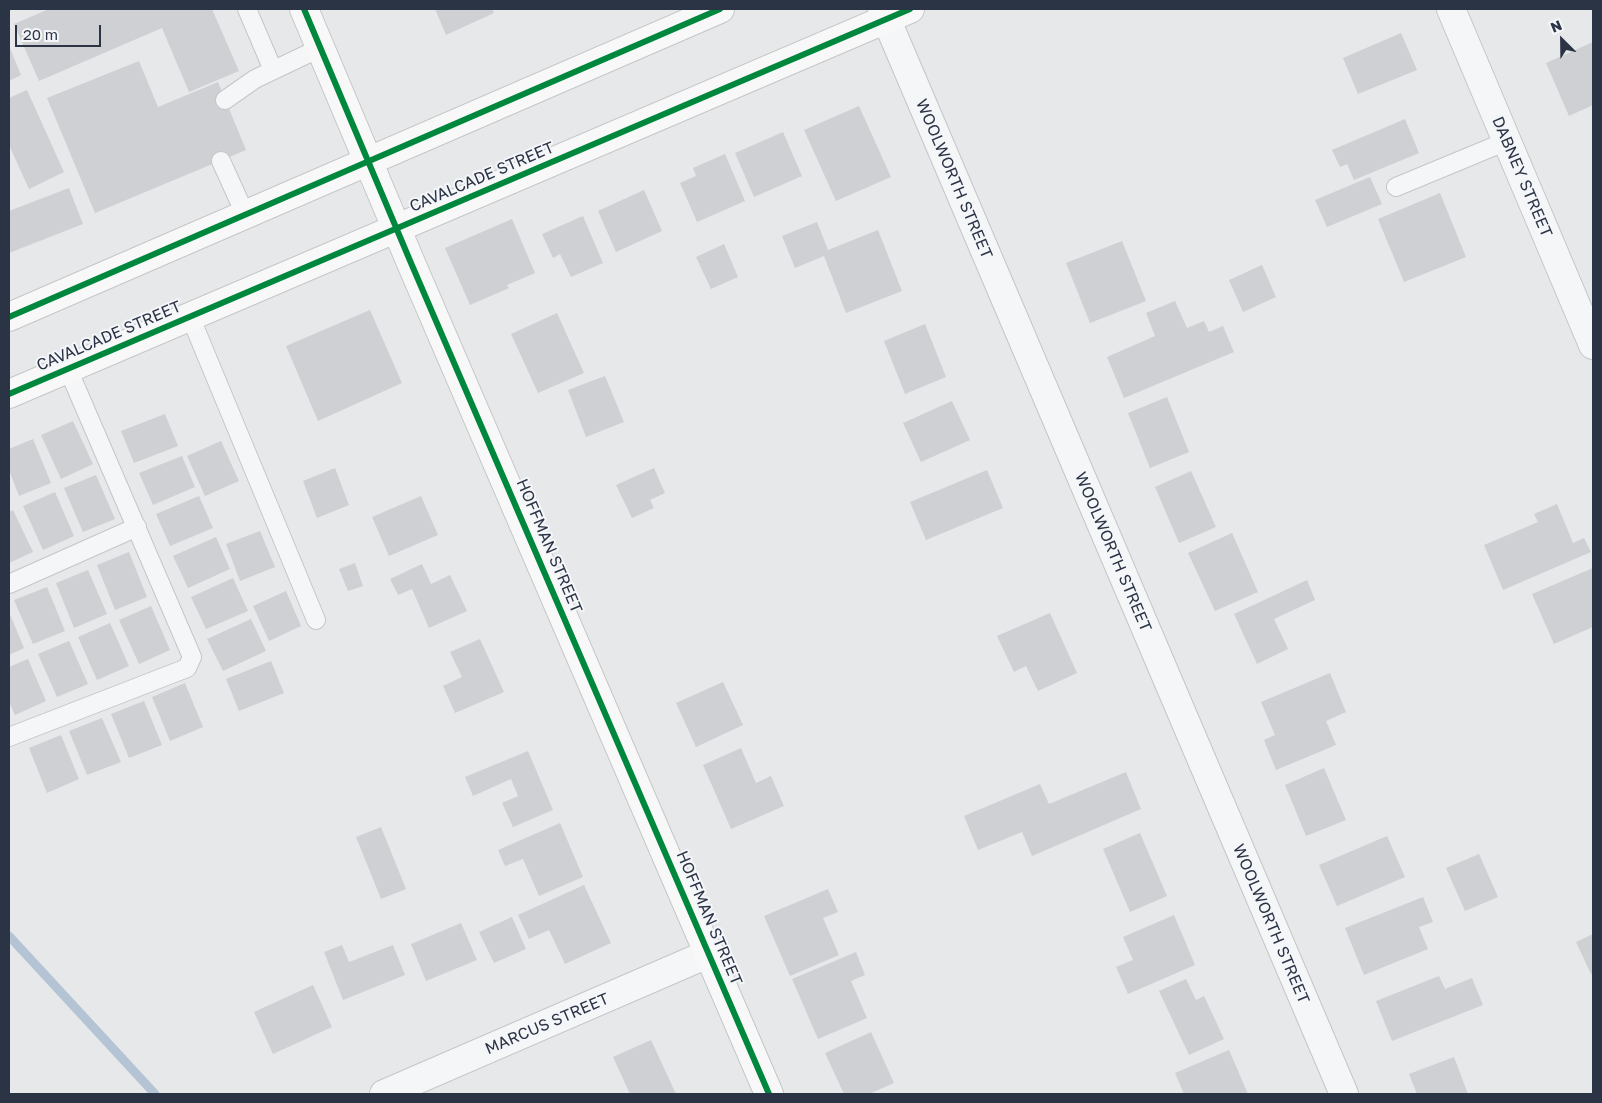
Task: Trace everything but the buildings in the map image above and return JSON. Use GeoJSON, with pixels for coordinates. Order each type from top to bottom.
{"type":"FeatureCollection","features":[{"type":"Feature","properties":{"kind":"main road","name":"HOFFMAN STREET"},"geometry":{"type":"LineString","coordinates":[[304,9],[396,228],[770,1094]]}},
{"type":"Feature","properties":{"kind":"main road"},"geometry":{"type":"LineString","coordinates":[[9,317],[367,160],[720,9]]}},
{"type":"Feature","properties":{"kind":"main road","name":"CAVALCADE STREET"},"geometry":{"type":"LineString","coordinates":[[9,394],[893,12]]}},
{"type":"Feature","properties":{"kind":"street","name":"DABNEY STREET"},"geometry":{"type":"LineString","coordinates":[[1450,9],[1593,345]]}},
{"type":"Feature","properties":{"kind":"street","name":"WOOLWORTH STREET"},"geometry":{"type":"LineString","coordinates":[[893,12],[1344,1094]]}},
{"type":"Feature","properties":{"kind":"street","name":"MARCUS STREET"},"geometry":{"type":"LineString","coordinates":[[384,1094],[710,953]]}},
{"type":"Feature","properties":{"kind":"lane"},"geometry":{"type":"LineString","coordinates":[[247,9],[273,70]]}},
{"type":"Feature","properties":{"kind":"lane"},"geometry":{"type":"LineString","coordinates":[[226,100],[255,79],[320,48]]}},
{"type":"Feature","properties":{"kind":"lane"},"geometry":{"type":"LineString","coordinates":[[1396,186],[1506,141]]}},
{"type":"Feature","properties":{"kind":"lane"},"geometry":{"type":"LineString","coordinates":[[221,161],[245,214]]}},
{"type":"Feature","properties":{"kind":"lane"},"geometry":{"type":"LineString","coordinates":[[190,316],[316,620]]}},
{"type":"Feature","properties":{"kind":"lane"},"geometry":{"type":"LineString","coordinates":[[9,737],[187,668],[192,657],[68,369]]}},
{"type":"Feature","properties":{"kind":"lane"},"geometry":{"type":"LineString","coordinates":[[9,584],[137,527]]}},
{"type":"Feature","properties":{"kind":"waterway"},"geometry":{"type":"LineString","coordinates":[[9,936],[155,1094]]}},
{"type":"Feature","properties":{"kind":"cycle path"},"geometry":{"type":"LineString","coordinates":[[304,9],[411,263],[769,1094]]}},
{"type":"Feature","properties":{"kind":"cycle path"},"geometry":{"type":"LineString","coordinates":[[9,317],[720,9]]}},
{"type":"Feature","properties":{"kind":"cycle path"},"geometry":{"type":"LineString","coordinates":[[9,394],[910,9]]}}]}
